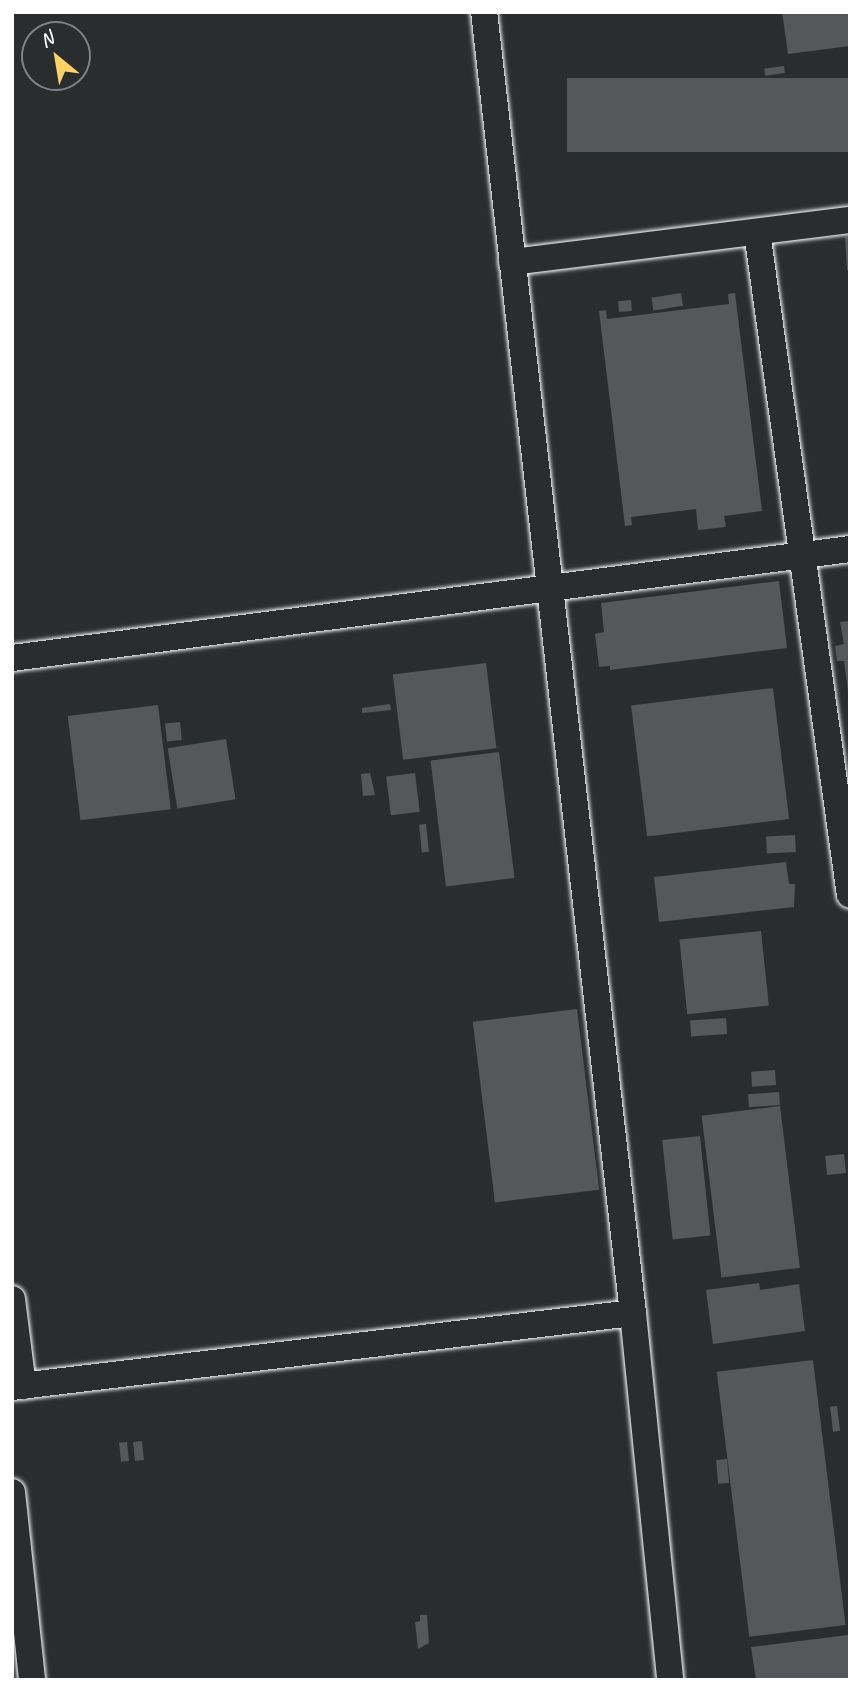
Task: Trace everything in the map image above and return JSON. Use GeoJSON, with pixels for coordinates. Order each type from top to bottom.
{"type":"FeatureCollection","features":[{"type":"Feature","properties":{"kind":"lane"},"geometry":{"type":"LineString","coordinates":[[484,12],[633,1313],[670,1680]]}},
{"type":"Feature","properties":{"kind":"lane"},"geometry":{"type":"LineString","coordinates":[[512,262],[850,220]]}},
{"type":"Feature","properties":{"kind":"lane"},"geometry":{"type":"LineString","coordinates":[[757,232],[850,895]]}},
{"type":"Feature","properties":{"kind":"lane"},"geometry":{"type":"LineString","coordinates":[[12,658],[850,549]]}},
{"type":"Feature","properties":{"kind":"lane"},"geometry":{"type":"LineString","coordinates":[[12,1299],[18,1386],[633,1313]]}},
{"type":"Feature","properties":{"kind":"lane"},"geometry":{"type":"LineString","coordinates":[[12,1492],[19,1629],[32,1680]]}},
{"type":"Feature","properties":{"kind":"building"},"geometry":{"type":"Polygon","coordinates":[[[782,12],[850,12],[850,46],[788,54],[782,12]]]}},
{"type":"Feature","properties":{"kind":"building"},"geometry":{"type":"Polygon","coordinates":[[[784,66],[785,73],[765,76],[764,69],[784,66]]]}},
{"type":"Feature","properties":{"kind":"building"},"geometry":{"type":"Polygon","coordinates":[[[567,78],[850,78],[850,152],[567,152],[567,78]]]}},
{"type":"Feature","properties":{"kind":"building"},"geometry":{"type":"Polygon","coordinates":[[[586,88],[587,102],[570,103],[569,89],[586,88]]]}},
{"type":"Feature","properties":{"kind":"building"},"geometry":{"type":"Polygon","coordinates":[[[850,236],[850,270],[847,270],[845,237],[850,236]]]}},
{"type":"Feature","properties":{"kind":"building"},"geometry":{"type":"Polygon","coordinates":[[[681,293],[683,306],[653,311],[651,298],[681,293]]]}},
{"type":"Feature","properties":{"kind":"building"},"geometry":{"type":"Polygon","coordinates":[[[735,293],[762,511],[724,516],[726,527],[698,530],[696,509],[631,517],[632,525],[625,526],[599,311],[606,310],[607,319],[729,304],[728,294],[735,293]]]}},
{"type":"Feature","properties":{"kind":"building"},"geometry":{"type":"Polygon","coordinates":[[[631,300],[632,311],[619,312],[618,301],[631,300]]]}},
{"type":"Feature","properties":{"kind":"building"},"geometry":{"type":"Polygon","coordinates":[[[779,581],[787,648],[610,670],[610,666],[599,667],[595,634],[604,632],[601,603],[779,581]]]}},
{"type":"Feature","properties":{"kind":"building"},"geometry":{"type":"Polygon","coordinates":[[[850,621],[848,691],[844,661],[837,661],[835,646],[844,644],[840,622],[850,621]]]}},
{"type":"Feature","properties":{"kind":"building"},"geometry":{"type":"Polygon","coordinates":[[[486,663],[496,748],[403,760],[393,674],[486,663]]]}},
{"type":"Feature","properties":{"kind":"building"},"geometry":{"type":"Polygon","coordinates":[[[773,688],[789,819],[647,836],[631,705],[773,688]]]}},
{"type":"Feature","properties":{"kind":"building"},"geometry":{"type":"Polygon","coordinates":[[[390,704],[391,710],[362,713],[362,708],[390,704]]]}},
{"type":"Feature","properties":{"kind":"building"},"geometry":{"type":"Polygon","coordinates":[[[158,705],[171,809],[80,820],[68,716],[158,705]]]}},
{"type":"Feature","properties":{"kind":"building"},"geometry":{"type":"Polygon","coordinates":[[[180,722],[182,740],[167,741],[165,724],[180,722]]]}},
{"type":"Feature","properties":{"kind":"building"},"geometry":{"type":"Polygon","coordinates":[[[226,739],[236,799],[177,808],[168,748],[226,739]]]}},
{"type":"Feature","properties":{"kind":"building"},"geometry":{"type":"Polygon","coordinates":[[[499,752],[514,878],[446,886],[431,760],[499,752]]]}},
{"type":"Feature","properties":{"kind":"building"},"geometry":{"type":"Polygon","coordinates":[[[370,773],[375,795],[363,796],[361,774],[370,773]]]}},
{"type":"Feature","properties":{"kind":"building"},"geometry":{"type":"Polygon","coordinates":[[[415,773],[420,812],[391,815],[386,777],[415,773]]]}},
{"type":"Feature","properties":{"kind":"building"},"geometry":{"type":"Polygon","coordinates":[[[426,824],[429,852],[422,853],[419,825],[426,824]]]}},
{"type":"Feature","properties":{"kind":"building"},"geometry":{"type":"Polygon","coordinates":[[[795,835],[796,852],[767,853],[766,837],[795,835]]]}},
{"type":"Feature","properties":{"kind":"building"},"geometry":{"type":"Polygon","coordinates":[[[786,862],[789,884],[795,884],[794,907],[659,922],[654,877],[786,862]]]}},
{"type":"Feature","properties":{"kind":"building"},"geometry":{"type":"Polygon","coordinates":[[[761,931],[769,1006],[687,1014],[679,940],[761,931]]]}},
{"type":"Feature","properties":{"kind":"building"},"geometry":{"type":"Polygon","coordinates":[[[577,1009],[599,1190],[495,1202],[473,1022],[577,1009]]]}},
{"type":"Feature","properties":{"kind":"building"},"geometry":{"type":"Polygon","coordinates":[[[726,1018],[727,1034],[691,1036],[690,1021],[726,1018]]]}},
{"type":"Feature","properties":{"kind":"building"},"geometry":{"type":"Polygon","coordinates":[[[775,1070],[776,1085],[752,1087],[751,1072],[775,1070]]]}},
{"type":"Feature","properties":{"kind":"building"},"geometry":{"type":"Polygon","coordinates":[[[779,1092],[780,1105],[749,1107],[748,1094],[779,1092]]]}},
{"type":"Feature","properties":{"kind":"building"},"geometry":{"type":"Polygon","coordinates":[[[780,1106],[800,1268],[721,1277],[702,1116],[780,1106]]]}},
{"type":"Feature","properties":{"kind":"building"},"geometry":{"type":"Polygon","coordinates":[[[700,1136],[710,1235],[673,1239],[662,1140],[700,1136]]]}},
{"type":"Feature","properties":{"kind":"building"},"geometry":{"type":"Polygon","coordinates":[[[844,1154],[846,1173],[827,1175],[825,1156],[844,1154]]]}},
{"type":"Feature","properties":{"kind":"building"},"geometry":{"type":"Polygon","coordinates":[[[759,1283],[760,1290],[799,1284],[805,1331],[713,1344],[706,1290],[759,1283]]]}},
{"type":"Feature","properties":{"kind":"building"},"geometry":{"type":"Polygon","coordinates":[[[813,1360],[846,1625],[749,1637],[717,1372],[813,1360]]]}},
{"type":"Feature","properties":{"kind":"building"},"geometry":{"type":"Polygon","coordinates":[[[837,1406],[840,1431],[833,1432],[830,1407],[837,1406]]]}},
{"type":"Feature","properties":{"kind":"building"},"geometry":{"type":"Polygon","coordinates":[[[142,1441],[144,1460],[135,1461],[133,1442],[142,1441]]]}},
{"type":"Feature","properties":{"kind":"building"},"geometry":{"type":"Polygon","coordinates":[[[127,1442],[129,1461],[121,1462],[119,1443],[127,1442]]]}},
{"type":"Feature","properties":{"kind":"building"},"geometry":{"type":"Polygon","coordinates":[[[727,1459],[729,1483],[718,1484],[716,1460],[727,1459]]]}},
{"type":"Feature","properties":{"kind":"building"},"geometry":{"type":"Polygon","coordinates":[[[420,1615],[427,1615],[429,1643],[418,1649],[415,1622],[420,1621],[420,1615]]]}},
{"type":"Feature","properties":{"kind":"building"},"geometry":{"type":"Polygon","coordinates":[[[848,1635],[850,1680],[756,1680],[751,1647],[848,1635]]]}}]}
